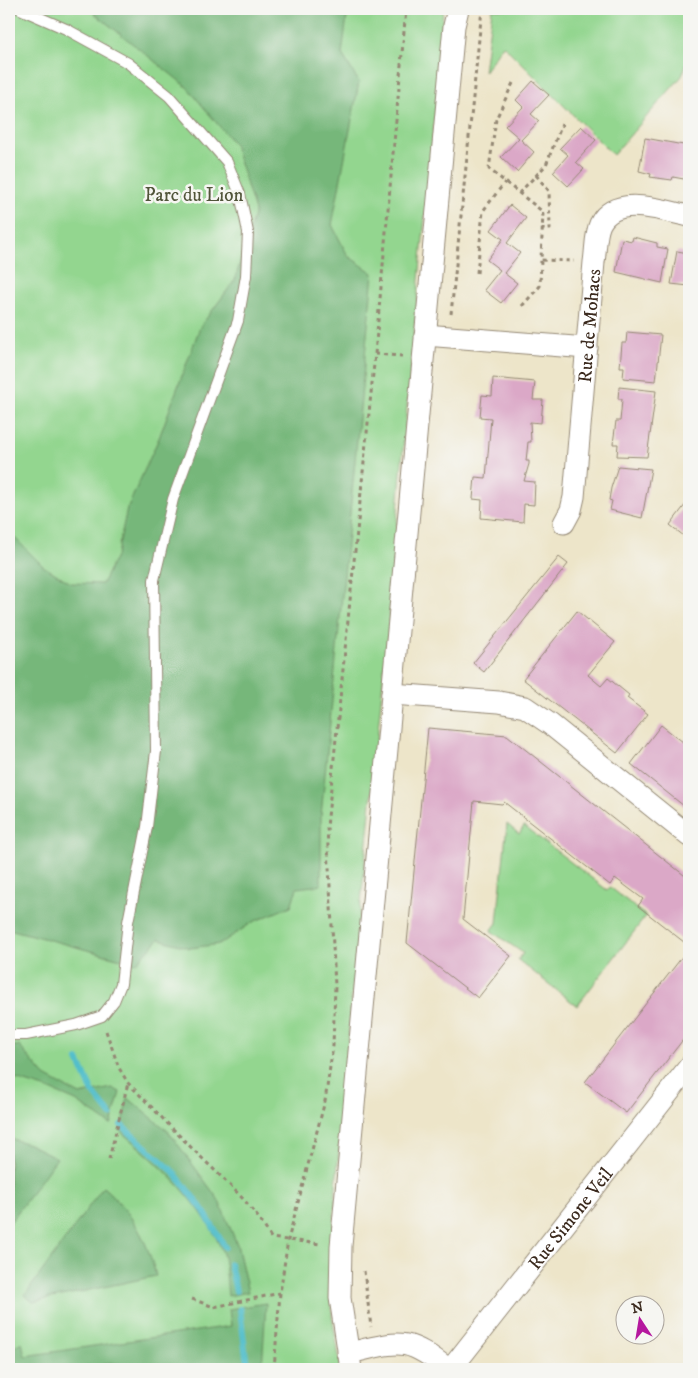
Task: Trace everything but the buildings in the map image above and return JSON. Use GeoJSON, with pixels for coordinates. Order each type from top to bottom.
{"type":"FeatureCollection","features":[{"type":"Feature","properties":{"kind":"street"},"geometry":{"type":"LineString","coordinates":[[450,1369],[426,1352],[407,1344],[396,1343],[350,1361],[339,1277],[424,335],[455,14]]}},
{"type":"Feature","properties":{"kind":"street","name":"Rue de Mohacs"},"geometry":{"type":"LineString","coordinates":[[564,523],[571,510],[574,497],[594,262],[600,225],[611,212],[620,208],[643,207],[689,216]]}},
{"type":"Feature","properties":{"kind":"street"},"geometry":{"type":"LineString","coordinates":[[424,335],[587,348]]}},
{"type":"Feature","properties":{"kind":"street"},"geometry":{"type":"LineString","coordinates":[[392,694],[499,702],[525,707],[550,724],[689,836]]}},
{"type":"Feature","properties":{"kind":"street","name":"Rue Simone Veil"},"geometry":{"type":"LineString","coordinates":[[450,1369],[689,1068]]}},
{"type":"Feature","properties":{"kind":"lane"},"geometry":{"type":"LineString","coordinates":[[9,1035],[26,1035],[76,1025],[102,1016],[114,1001],[120,984],[128,922],[147,827],[156,751],[154,580],[161,543],[173,499],[238,321],[246,276],[248,232],[240,194],[227,162],[169,96],[128,63],[66,29],[20,9]]}},
{"type":"Feature","properties":{"kind":"path"},"geometry":{"type":"LineString","coordinates":[[274,1369],[280,1293],[288,1240],[325,1102],[333,1046],[335,986],[328,827],[375,354],[406,9]]}},
{"type":"Feature","properties":{"kind":"path"},"geometry":{"type":"LineString","coordinates":[[513,84],[496,119],[489,169],[543,212],[540,286],[522,306]]}},
{"type":"Feature","properties":{"kind":"path"},"geometry":{"type":"LineString","coordinates":[[519,193],[546,165],[562,124]]}},
{"type":"Feature","properties":{"kind":"path"},"geometry":{"type":"LineString","coordinates":[[536,175],[549,190],[550,229],[542,228]]}},
{"type":"Feature","properties":{"kind":"path"},"geometry":{"type":"LineString","coordinates":[[477,273],[483,211],[505,182]]}},
{"type":"Feature","properties":{"kind":"path"},"geometry":{"type":"LineString","coordinates":[[541,260],[594,262]]}},
{"type":"Feature","properties":{"kind":"path"},"geometry":{"type":"LineString","coordinates":[[102,1016],[119,1068],[128,1083],[202,1158],[233,1186],[259,1217],[271,1238],[288,1240]]}},
{"type":"Feature","properties":{"kind":"path"},"geometry":{"type":"LineString","coordinates":[[109,1159],[128,1083]]}},
{"type":"Feature","properties":{"kind":"path"},"geometry":{"type":"LineString","coordinates":[[192,1299],[214,1306],[280,1293]]}},
{"type":"Feature","properties":{"kind":"green space","name":"Parc du Lion"},"geometry":{"type":"Polygon","coordinates":[[[9,9],[443,9],[441,49],[388,629],[350,1014],[336,1187],[332,1252],[332,1316],[341,1369],[9,1369],[9,9]]]}},
{"type":"Feature","properties":{"kind":"green space"},"geometry":{"type":"Polygon","coordinates":[[[89,9],[348,9],[342,54],[359,82],[332,225],[348,256],[373,273],[321,816],[321,885],[297,888],[291,906],[253,922],[220,944],[190,948],[159,939],[136,963],[9,929],[9,532],[43,566],[71,583],[102,584],[117,554],[127,509],[159,438],[200,327],[235,280],[255,211],[234,144],[187,87],[89,9]]]}},
{"type":"Feature","properties":{"kind":"green space"},"geometry":{"type":"Polygon","coordinates":[[[492,9],[689,9],[689,57],[682,76],[613,155],[503,45],[484,72],[492,9]]]}},
{"type":"Feature","properties":{"kind":"green space"},"geometry":{"type":"Polygon","coordinates":[[[507,824],[519,834],[524,826],[607,890],[610,887],[646,916],[577,1006],[518,960],[523,953],[491,931],[497,923],[507,824]]]}},
{"type":"Feature","properties":{"kind":"green space"},"geometry":{"type":"Polygon","coordinates":[[[9,1046],[19,1046],[45,1076],[80,1095],[112,1088],[120,1092],[111,1125],[76,1101],[48,1089],[9,1077],[9,1046]]]}},
{"type":"Feature","properties":{"kind":"green space"},"geometry":{"type":"Polygon","coordinates":[[[128,1098],[168,1131],[218,1199],[237,1244],[248,1292],[228,1296],[222,1252],[201,1213],[177,1183],[120,1131],[128,1098]]]}},
{"type":"Feature","properties":{"kind":"green space"},"geometry":{"type":"Polygon","coordinates":[[[9,1138],[29,1144],[57,1158],[9,1224],[9,1138]]]}},
{"type":"Feature","properties":{"kind":"green space"},"geometry":{"type":"Polygon","coordinates":[[[103,1187],[122,1206],[137,1227],[148,1250],[156,1276],[33,1302],[25,1295],[103,1187]]]}},
{"type":"Feature","properties":{"kind":"green space"},"geometry":{"type":"Polygon","coordinates":[[[266,1303],[262,1369],[162,1369],[109,1363],[91,1369],[9,1369],[12,1348],[22,1342],[25,1356],[231,1326],[229,1309],[266,1303]]]}},
{"type":"Feature","properties":{"kind":"waterway"},"geometry":{"type":"LineString","coordinates":[[78,1060],[92,1091],[111,1115]]}},
{"type":"Feature","properties":{"kind":"waterway"},"geometry":{"type":"LineString","coordinates":[[121,1125],[174,1172],[203,1210],[225,1247]]}},
{"type":"Feature","properties":{"kind":"waterway"},"geometry":{"type":"LineString","coordinates":[[230,1264],[236,1291]]}},
{"type":"Feature","properties":{"kind":"waterway"},"geometry":{"type":"LineString","coordinates":[[240,1309],[246,1357],[251,1369]]}}]}
